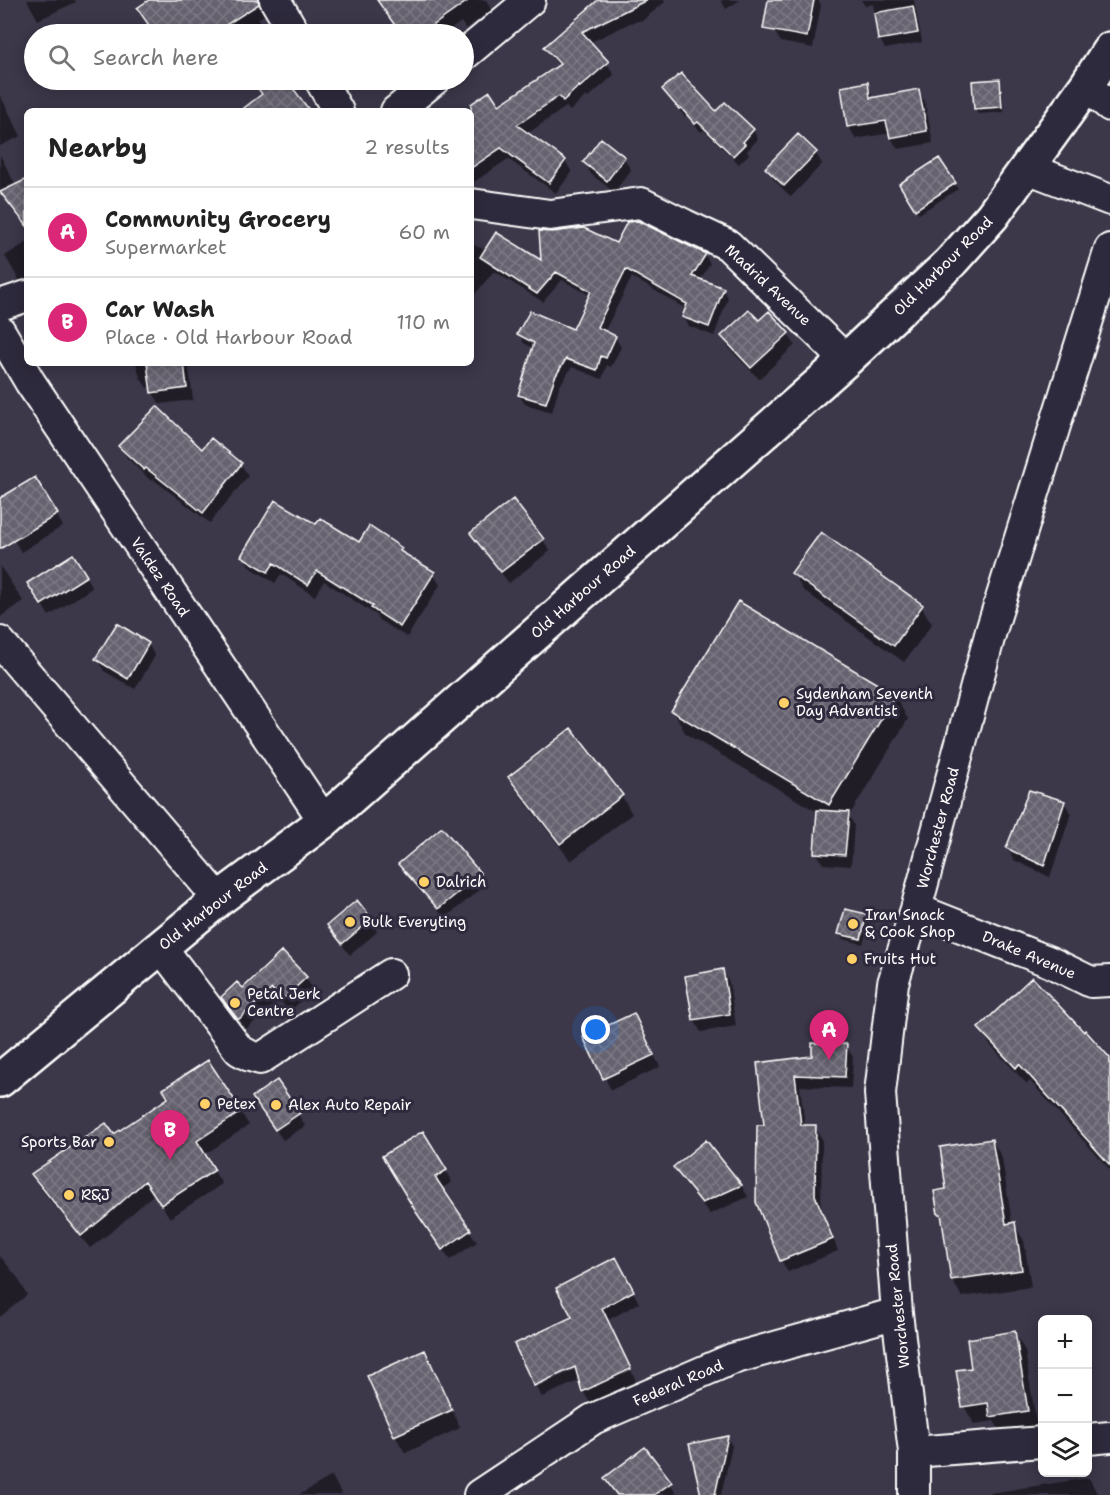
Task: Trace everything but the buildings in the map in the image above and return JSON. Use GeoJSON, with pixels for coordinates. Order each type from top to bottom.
{"type":"FeatureCollection","features":[{"type":"Feature","properties":{"kind":"main road","name":"Old Harbour Road"},"geometry":{"type":"LineString","coordinates":[[0,1080],[219,899],[324,821],[846,360],[950,263],[992,216],[1028,168],[1098,96],[1110,49]]}},
{"type":"Feature","properties":{"kind":"street"},"geometry":{"type":"LineString","coordinates":[[275,0],[289,24]]}},
{"type":"Feature","properties":{"kind":"street"},"geometry":{"type":"LineString","coordinates":[[474,47],[530,0]]}},
{"type":"Feature","properties":{"kind":"street"},"geometry":{"type":"LineString","coordinates":[[327,90],[337,108]]}},
{"type":"Feature","properties":{"kind":"street"},"geometry":{"type":"LineString","coordinates":[[400,108],[422,90]]}},
{"type":"Feature","properties":{"kind":"street"},"geometry":{"type":"LineString","coordinates":[[1028,168],[1110,200]]}},
{"type":"Feature","properties":{"kind":"street","name":"Madrid Avenue"},"geometry":{"type":"LineString","coordinates":[[474,204],[550,216],[641,203],[728,244],[846,360]]}},
{"type":"Feature","properties":{"kind":"street","name":"Worchester Road"},"geometry":{"type":"LineString","coordinates":[[914,1495],[914,1452],[897,1313],[880,1093],[893,983],[916,909],[991,632],[1110,249]]}},
{"type":"Feature","properties":{"kind":"street"},"geometry":{"type":"LineString","coordinates":[[0,305],[24,297]]}},
{"type":"Feature","properties":{"kind":"street","name":"Valdez Road"},"geometry":{"type":"LineString","coordinates":[[0,331],[30,382],[324,821]]}},
{"type":"Feature","properties":{"kind":"street"},"geometry":{"type":"LineString","coordinates":[[0,642],[219,899]]}},
{"type":"Feature","properties":{"kind":"street","name":"Drake Avenue"},"geometry":{"type":"LineString","coordinates":[[916,909],[1050,962],[1104,989]]}},
{"type":"Feature","properties":{"kind":"street"},"geometry":{"type":"LineString","coordinates":[[161,947],[239,1050],[260,1059],[391,974]]}},
{"type":"Feature","properties":{"kind":"street","name":"Federal Road"},"geometry":{"type":"LineString","coordinates":[[479,1495],[593,1419],[732,1359],[897,1313]]}},
{"type":"Feature","properties":{"kind":"street"},"geometry":{"type":"LineString","coordinates":[[1092,1438],[1110,1437]]}},
{"type":"Feature","properties":{"kind":"street"},"geometry":{"type":"LineString","coordinates":[[914,1452],[1038,1442]]}},
{"type":"Feature","properties":{"kind":"place","name":"Sydenham Seventh Day Adventist"},"geometry":{"type":"Point","coordinates":[784,703]}},
{"type":"Feature","properties":{"kind":"place","name":"Dalrich"},"geometry":{"type":"Point","coordinates":[424,882]}},
{"type":"Feature","properties":{"kind":"place","name":"Bulk Everyting"},"geometry":{"type":"Point","coordinates":[350,922]}},
{"type":"Feature","properties":{"kind":"place","name":"Iran Snack & Cook Shop"},"geometry":{"type":"Point","coordinates":[853,924]}},
{"type":"Feature","properties":{"kind":"place","name":"Fruits Hut"},"geometry":{"type":"Point","coordinates":[852,959]}},
{"type":"Feature","properties":{"kind":"place","name":"Petal Jerk Centre"},"geometry":{"type":"Point","coordinates":[235,1003]}},
{"type":"Feature","properties":{"kind":"place","name":"Community Grocery"},"geometry":{"type":"Point","coordinates":[829,1060]}},
{"type":"Feature","properties":{"kind":"place","name":"Petex"},"geometry":{"type":"Point","coordinates":[205,1104]}},
{"type":"Feature","properties":{"kind":"place","name":"Alex Auto Repair"},"geometry":{"type":"Point","coordinates":[276,1105]}},
{"type":"Feature","properties":{"kind":"place","name":"Sports Bar"},"geometry":{"type":"Point","coordinates":[109,1142]}},
{"type":"Feature","properties":{"kind":"place","name":"Car Wash"},"geometry":{"type":"Point","coordinates":[170,1160]}},
{"type":"Feature","properties":{"kind":"place","name":"R&J"},"geometry":{"type":"Point","coordinates":[69,1195]}}]}
